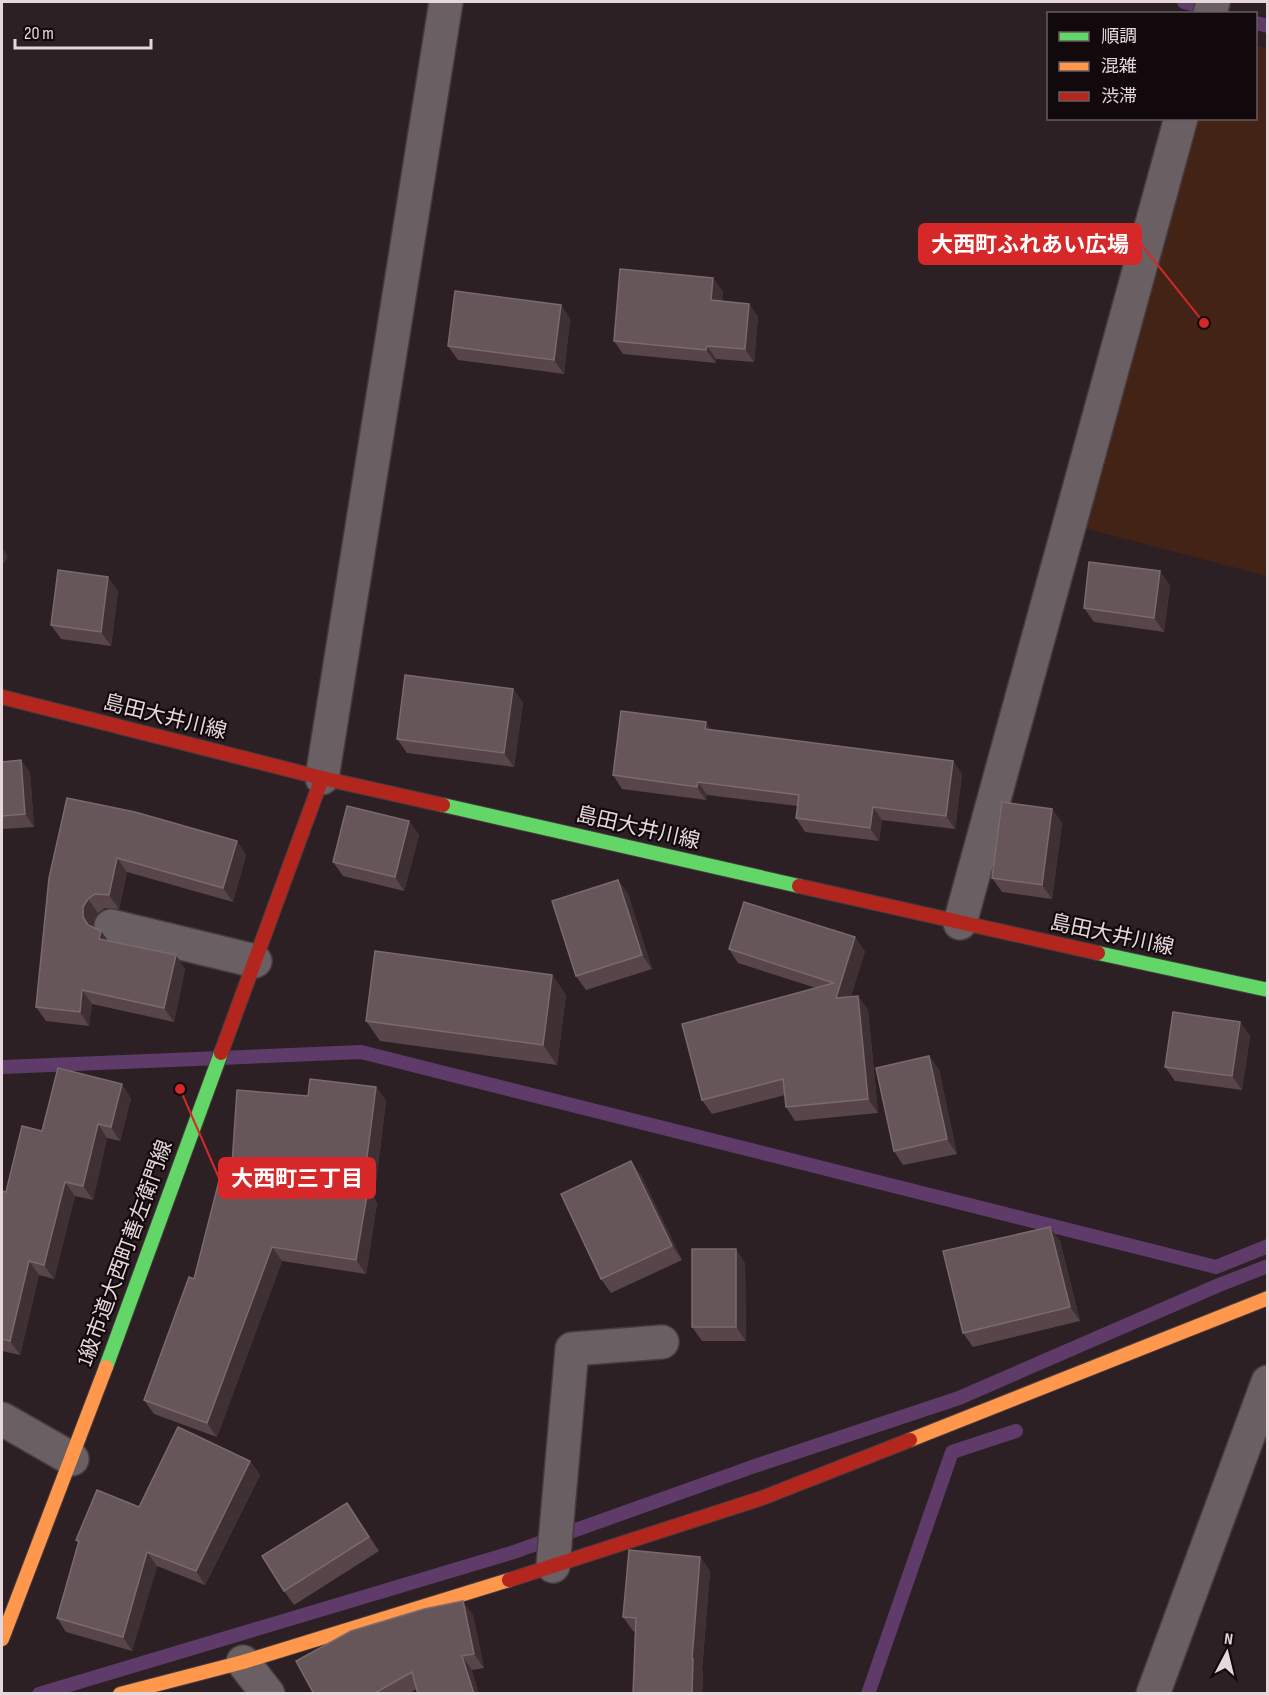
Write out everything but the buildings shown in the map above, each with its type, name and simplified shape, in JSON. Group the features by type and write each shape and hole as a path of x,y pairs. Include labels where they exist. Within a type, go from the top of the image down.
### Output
{"street":[{"path":"322,778 446,2"},
{"path":"960,923 1180,120"},
{"name":"島田大井川線","path":"2,697 322,778 960,923 1268,990"},
{"name":"1級市道大西町善左衛門線","path":"2,1639 72,1459 322,778"},
{"path":"111,926 255,961"},
{"path":"120,1694 243,1662 553,1566 762,1497 1268,1298"},
{"path":"553,1566 572,1349 662,1342"},
{"path":"1153,1694 1268,1382"},
{"path":"2,1419 72,1459"},
{"path":"243,1662 268,1694"}],"shaded area":[{"path":"1257,45 1267,48 1267,576 1084,528 1197,120 1257,120"}],"waterway":[{"path":"1184,2 1211,9"},
{"path":"1257,23 1268,26"},
{"path":"2,1067 361,1052 1216,1267 1268,1246"},
{"path":"39,1694 514,1552 752,1467 959,1398 1268,1266"},
{"path":"868,1694 952,1452 1016,1431"}],"traffic: fast":[{"path":"443,805 799,886"},
{"path":"1098,953 1268,990"},
{"path":"106,1367 221,1053"}],"traffic: slow":[{"path":"910,1440 1268,1298"},
{"path":"2,1639 106,1367"},
{"path":"120,1694 243,1662 509,1580"}],"traffic: jam":[{"path":"2,697 322,778 443,805"},
{"path":"221,1053 322,778"},
{"path":"799,886 1098,953"},
{"path":"509,1580 762,1498 910,1440"}],"place":[{"name":"大西町ふれあい広場","path":"1204,323"},
{"name":"大西町三丁目","path":"180,1089"}]}
